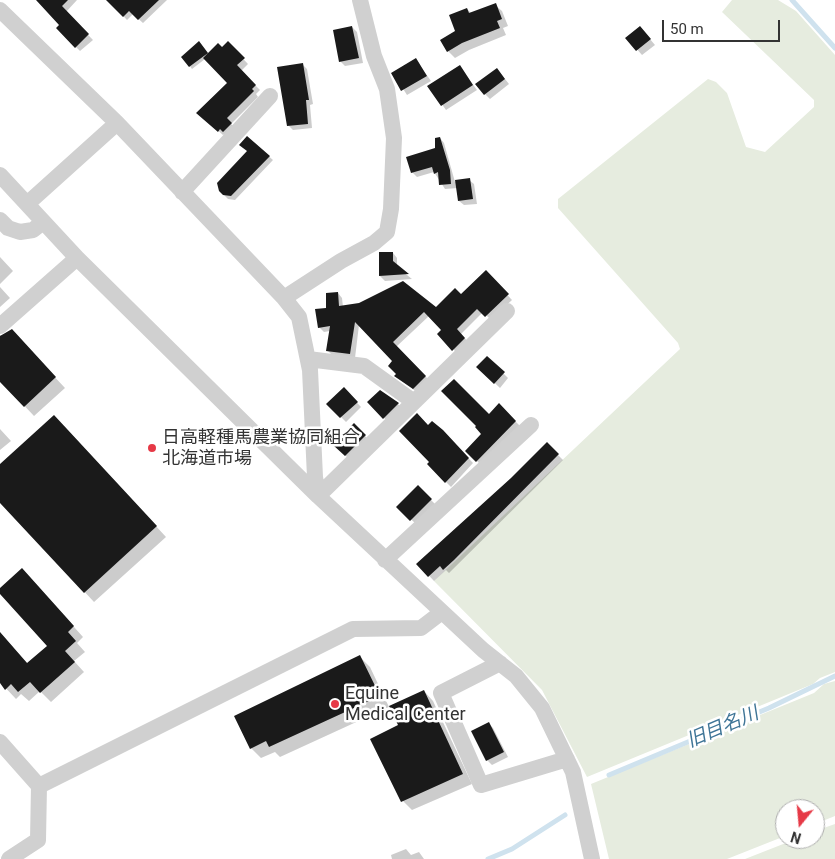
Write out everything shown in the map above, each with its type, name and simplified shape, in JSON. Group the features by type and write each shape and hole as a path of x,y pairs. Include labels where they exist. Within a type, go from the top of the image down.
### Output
{"street":[{"path":"284,298 340,261 374,243 387,232 391,209 394,138 387,89 374,56 360,0"},
{"path":"0,10 117,123 284,298 299,317 308,359 318,496"},
{"path":"182,192 270,96"},
{"path":"27,204 117,123"},
{"path":"3,183 27,204 77,258 318,496 442,612 516,676 542,708 573,772 592,859"},
{"path":"0,220 8,228 20,232 33,230 43,222"},
{"path":"0,326 77,258"},
{"path":"318,496 507,311"},
{"path":"308,359 364,366 414,402"},
{"path":"385,560 531,424"},
{"path":"39,786 353,629 421,628 442,612"},
{"path":"500,664 441,693 481,785 567,759"},
{"path":"0,742 39,786 38,840 9,859"}],"shaded area":[{"path":"732,0 778,0 796,11 835,55 835,672 820,678 813,684 587,777 542,690 434,581 680,349 678,343 558,208 558,199 708,79 716,82 727,93 746,147 765,152 814,107 814,100 722,12"},
{"path":"835,681 835,816 825,820 825,799 775,799 775,840 727,859 609,859 591,784 814,693 824,684"},
{"path":"835,824 835,859 745,859 775,847 775,849 825,849 825,828"}],"building":[{"path":"36,0 68,0 62,6 89,34 75,48 56,28 59,25"},
{"path":"106,0 159,0 138,20 129,11 123,17"},
{"path":"496,3 502,19 497,21 500,28 462,43 447,52 440,40 455,31 449,15 467,8 469,13"},
{"path":"352,26 359,58 339,62 333,30"},
{"path":"640,26 651,39 636,51 625,38"},
{"path":"199,41 208,53 189,67 181,57"},
{"path":"228,41 245,58 237,65 256,85 252,89 254,91 227,118 232,123 223,132 220,129 218,132 196,113 227,83 203,58 218,43 222,47"},
{"path":"416,58 427,76 401,91 391,73"},
{"path":"303,63 309,100 306,100 308,124 287,126 277,67"},
{"path":"460,65 473,85 441,106 427,86"},
{"path":"497,68 505,79 484,95 475,84"},
{"path":"247,136 270,156 231,196 223,195 219,191 217,183 247,151 239,145"},
{"path":"440,137 450,170 451,184 439,185 438,172 434,174 432,167 411,173 406,157 435,148 435,138"},
{"path":"470,178 473,199 458,201 455,180"},
{"path":"379,252 393,252 393,261 409,274 379,276"},
{"path":"486,270 509,294 485,317 477,309 457,329 465,338 452,351 437,334 441,330 424,312 393,342 426,376 413,389 394,376 396,374 388,366 392,361 355,322 350,354 326,351 330,326 318,328 315,309 326,308 326,293 338,292 339,306 359,303 403,281 436,307 455,288 461,294"},
{"path":"12,329 56,377 24,407 0,382 0,336"},
{"path":"487,356 505,372 494,384 476,367"},
{"path":"454,379 489,414 499,403 516,421 476,462 465,451 481,434 476,426 441,391"},
{"path":"344,387 358,402 340,418 326,404"},
{"path":"380,390 399,403 383,419 367,402"},
{"path":"417,413 428,425 432,421 443,430 469,458 445,483 427,464 429,462 399,431"},
{"path":"54,415 157,526 84,593 0,503 0,464"},
{"path":"354,423 366,435 345,456 333,445"},
{"path":"547,442 559,454 454,560 443,570 440,566 428,577 416,564 511,478"},
{"path":"418,485 432,499 410,521 396,507"},
{"path":"22,568 74,626 68,632 76,641 65,651 75,662 40,693 30,682 18,692 11,684 5,690 0,683 0,632 27,663 47,646 0,594 0,588"},
{"name":"Equine Medical Center","path":"360,655 380,696 269,747 266,741 250,749 234,716"},
{"path":"424,690 463,774 401,802 370,739 398,725 389,706"},
{"path":"489,722 504,752 486,761 471,731"}],"waterway":[{"name":"旧目名川","path":"792,0 835,48"},
{"name":"旧目名川","path":"609,775 769,708 835,676"},
{"name":"旧目名川","path":"488,859 512,849 565,815"}],"place":[{"name":"日高軽種馬農業協同組合 北海道市場","path":"152,448"},
{"name":"Equine Medical Center","path":"335,704"}]}
